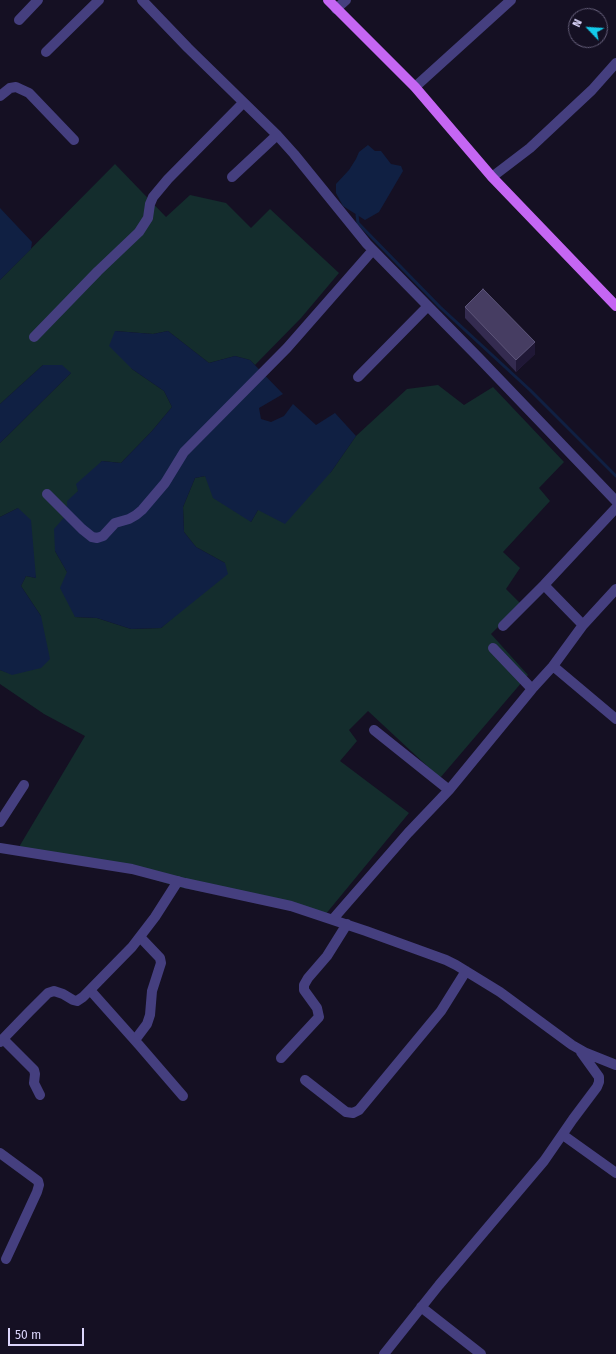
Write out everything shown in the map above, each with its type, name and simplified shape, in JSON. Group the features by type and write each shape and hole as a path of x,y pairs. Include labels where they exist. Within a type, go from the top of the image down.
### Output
{"main road":[{"path":"328,0 416,87 492,177 616,306"}],"street":[{"path":"19,20 38,0"},
{"path":"46,52 99,0"},
{"path":"142,0 243,103 277,135 373,250 616,501"},
{"path":"336,9 346,0"},
{"path":"416,87 511,0"},
{"path":"492,177 530,148 592,90 616,63"},
{"path":"0,96 10,88 16,87 29,93 74,140"},
{"path":"34,336 139,232 148,218 150,204 153,197 168,179 243,103"},
{"path":"232,177 277,135"},
{"path":"47,494 92,537 97,538 103,536 115,523 129,519 136,515 165,483 184,452 287,348 373,250"},
{"path":"358,377 428,306"},
{"path":"503,626 544,585 616,508"},
{"path":"544,585 583,625"},
{"path":"333,919 408,833 449,790 532,689 553,666 583,625 616,589"},
{"path":"493,648 532,689"},
{"path":"553,666 616,719"},
{"path":"374,730 449,790"},
{"path":"0,822 24,785"},
{"path":"0,848 132,869 178,881 291,906 333,919 446,960 500,992 554,1033 580,1050 616,1065"},
{"path":"40,1095 34,1083 34,1070 2,1040 48,994 57,991 77,1001 90,990 140,937 178,881"},
{"path":"282,1058 319,1017 317,1008 305,993 304,985 326,956 347,924"},
{"path":"135,1040 147,1024 152,991 161,963 160,958 140,937"},
{"path":"305,1080 346,1112 353,1113 358,1110 434,1020 466,971"},
{"path":"90,990 135,1040 182,1096"},
{"path":"384,1354 544,1161 597,1087 599,1077 580,1050"},
{"path":"563,1135 616,1173"},
{"path":"0,1153 38,1181 39,1185 38,1192 6,1259"},
{"path":"422,1307 481,1354"}],"green space":[{"path":"115,164 166,217 190,195 226,203 251,228 270,209 339,273 301,318 255,365 250,360 235,356 209,363 168,331 153,334 115,331 132,369 164,391 172,407 152,431 121,463 102,461 78,491 67,514 55,551 67,572 75,617 97,618 131,629 161,628 191,602 225,563 196,547 184,532 183,507 195,478 205,476 251,522 258,510 331,472 356,436 407,389 438,385 464,405 493,387 564,462 539,488 550,501 503,552 520,568 506,589 521,604 491,634 528,675 440,778 368,711 349,730 357,741 340,761 409,813 325,915 178,887 107,865 19,847 85,736 44,714 0,684 0,670 12,674 41,616 21,586 26,576 36,578 18,508 0,517 0,443 71,373 43,365 0,404 0,280"}],"water":[{"path":"368,145 375,151 381,151 391,164 401,166 403,171 379,212 365,220 343,206 336,193 336,184 349,170 359,152"},
{"path":"0,208 32,242 31,249 0,280"},
{"path":"115,331 153,334 168,331 209,363 235,356 250,360 283,394 259,408 261,419 271,422 284,416 293,404 316,425 335,413 356,436 331,472 285,524 258,510 251,522 213,498 205,476 195,478 183,507 184,532 196,547 225,563 228,574 161,628 131,629 97,618 75,617 60,588 67,572 55,551 54,529 67,514 67,501 78,491 76,484 102,461 121,463 152,431 172,407 164,391 132,369 109,346"},
{"path":"43,365 62,365 71,373 0,443 0,404"},
{"path":"18,508 31,520 36,578 26,576 21,586 41,616 50,659 41,668 12,675 0,670 0,517"}],"building":[{"path":"483,289 535,342 516,360 465,307"}],"waterway":[{"path":"357,215 358,223 440,307 530,390 616,476"}]}
